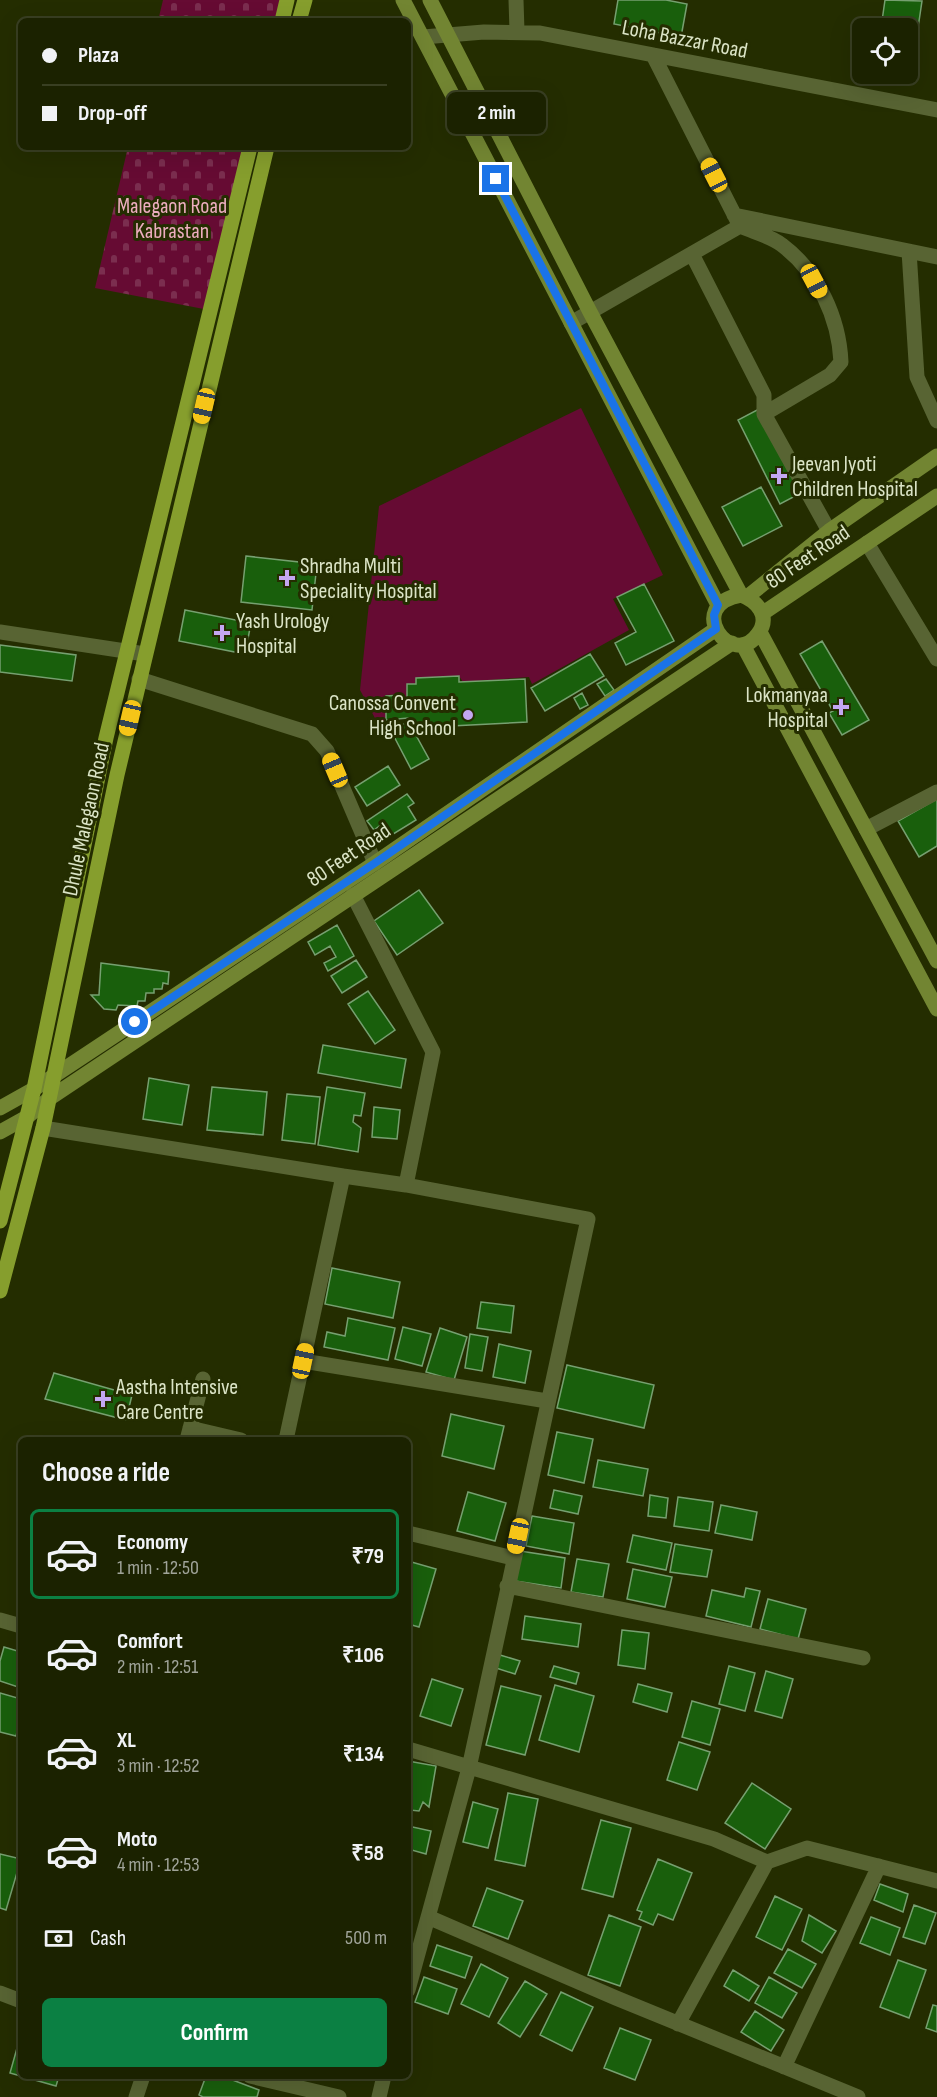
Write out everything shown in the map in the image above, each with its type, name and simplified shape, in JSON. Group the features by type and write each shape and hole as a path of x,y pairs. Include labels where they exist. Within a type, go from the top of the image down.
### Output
{"main road":[{"path":"283,18 287,0"},
{"path":"300,18 304,0"},
{"path":"403,0 718,605"},
{"path":"430,0 590,312 744,596"},
{"path":"0,1221 34,1089 127,649 249,150"},
{"name":"Dhule Malegaon Road","path":"0,1291 43,1128 139,679 266,150"},
{"name":"80 Feet Road","path":"744,596 829,531 937,456"},
{"name":"80 Feet Road","path":"763,613 937,496"},
{"path":"737,644 755,639 763,628 763,613 755,600 744,596 728,597 718,605 714,615 718,635 737,644 937,1009"},
{"name":"80 Feet Road","path":"0,1108 34,1089 375,863 716,629"},
{"path":"760,632 937,961"},
{"name":"80 Feet Road","path":"0,1132 27,1118 50,1098 737,644"}],"street":[{"path":"516,0 517,31"},
{"name":"Loha Bazzar Road","path":"423,37 517,31 540,33 937,110"},
{"path":"653,55 737,221 780,243 802,262 830,311 840,337 841,362 830,375 764,414"},
{"path":"571,323 692,254 737,221 937,257"},
{"path":"909,251 917,376 937,421"},
{"path":"692,254 764,394 764,414 829,531"},
{"path":"867,543 937,658"},
{"path":"0,632 127,649 145,654"},
{"path":"139,679 312,734 327,751 375,863"},
{"path":"866,829 937,792"},
{"path":"353,896 433,1052 406,1185"},
{"path":"43,1128 406,1185 588,1219 469,1768 428,1917 415,1937 411,1967"},
{"path":"287,1437 344,1176"},
{"path":"303,1361 548,1401"},
{"path":"203,1379 189,1434 215,1437"},
{"path":"411,1534 513,1558"},
{"path":"507,1586 863,1658"},
{"path":"0,1620 18,1625"},
{"path":"411,1750 714,1839 767,1862"},
{"path":"678,2024 767,1862 807,1848 937,1881"},
{"path":"784,2067 879,1866"},
{"path":"428,1917 678,2024 858,2097"},
{"path":"0,1993 18,2000"},
{"path":"136,2097 142,2079"},
{"path":"255,2079 275,2090 339,2097"},
{"path":"379,2097 383,2079"}],"green space":[{"path":"163,0 285,0 281,18 159,18"},
{"name":"Malegaon Road Kabrastan","path":"127,150 248,150 209,310 95,288"},
{"path":"581,408 663,575 613,599 629,630 532,684 529,677 463,682 459,676 416,678 415,684 407,685 407,702 403,702 403,694 385,695 386,720 377,722 360,690 379,506"}],"building":[{"path":"618,0 666,0 687,4 681,37 614,24"},
{"path":"885,0 922,1 918,28 918,18 882,18"},
{"path":"759,409 801,493 780,504 738,420"},
{"path":"761,487 782,526 743,546 722,507"},
{"path":"246,556 317,564 312,610 241,602"},
{"path":"644,584 674,641 626,665 615,643 636,632 617,597"},
{"path":"185,610 251,623 245,654 179,641"},
{"path":"822,641 869,720 842,735 829,713 833,711 800,654"},
{"path":"0,645 76,655 72,681 0,672"},
{"path":"590,654 604,676 545,711 531,688"},
{"path":"459,676 459,682 525,679 527,722 412,728 429,759 411,769 388,725 408,724 408,718 386,720 386,696 402,695 402,702 407,703 407,684 416,684 416,678"},
{"path":"606,679 614,690 605,696 597,684"},
{"path":"582,693 588,705 580,709 574,698"},
{"path":"388,766 400,785 367,806 355,787"},
{"path":"407,794 414,803 408,807 416,820 390,836 382,824 374,830 367,821"},
{"path":"937,799 937,846 919,857 898,821"},
{"path":"419,890 443,923 397,955 374,921"},
{"path":"337,925 354,956 328,971 324,963 336,957 330,946 315,955 308,942"},
{"path":"356,960 367,977 342,993 331,976"},
{"path":"101,963 169,972 168,984 163,983 162,989 154,989 154,993 146,993 145,1001 138,1001 137,1006 118,1005 116,1010 104,1009 91,995 99,995"},
{"path":"368,991 395,1030 375,1044 348,1004"},
{"path":"323,1045 406,1059 401,1088 318,1073"},
{"path":"149,1078 189,1085 182,1125 143,1119"},
{"path":"212,1087 267,1092 263,1135 207,1130"},
{"path":"327,1087 365,1093 361,1116 354,1115 353,1122 361,1128 358,1152 318,1145"},
{"path":"287,1094 320,1097 315,1144 282,1140"},
{"path":"374,1107 400,1110 397,1139 372,1137"},
{"path":"332,1268 400,1282 393,1318 325,1304"},
{"path":"481,1302 514,1306 511,1333 477,1328"},
{"path":"348,1318 395,1328 388,1360 324,1347 327,1332 345,1336"},
{"path":"403,1327 431,1334 422,1366 395,1359"},
{"path":"440,1328 467,1337 454,1380 426,1372"},
{"path":"470,1334 488,1337 482,1371 465,1368"},
{"path":"499,1344 531,1351 525,1383 493,1377"},
{"path":"567,1365 654,1385 644,1428 557,1408"},
{"path":"54,1373 132,1395 126,1420 45,1399"},
{"path":"451,1414 504,1426 494,1469 442,1456"},
{"path":"557,1432 593,1439 584,1483 548,1475"},
{"path":"598,1460 648,1469 643,1496 593,1487"},
{"path":"554,1490 582,1496 578,1514 550,1508"},
{"path":"468,1492 506,1503 495,1541 457,1531"},
{"path":"650,1495 668,1498 666,1518 648,1516"},
{"path":"678,1497 713,1502 709,1531 674,1526"},
{"path":"721,1505 757,1512 752,1540 715,1533"},
{"path":"532,1516 574,1523 569,1554 526,1546"},
{"path":"633,1535 672,1543 666,1570 627,1562"},
{"path":"675,1544 712,1550 707,1577 670,1572"},
{"path":"520,1551 565,1558 561,1588 515,1581"},
{"path":"577,1559 609,1564 603,1597 571,1592"},
{"path":"411,1562 436,1569 419,1627 411,1625"},
{"path":"633,1569 672,1577 665,1607 627,1599"},
{"path":"746,1588 760,1591 751,1627 706,1616 712,1590 744,1597"},
{"path":"768,1599 806,1609 798,1639 760,1629"},
{"path":"525,1616 581,1624 578,1647 522,1639"},
{"path":"622,1630 649,1633 645,1669 618,1665"},
{"path":"4,1647 18,1651 18,1687 0,1681 0,1661"},
{"path":"500,1655 520,1661 515,1674 496,1668"},
{"path":"554,1666 579,1673 576,1684 550,1677"},
{"path":"729,1666 755,1673 745,1711 719,1704"},
{"path":"766,1671 793,1679 782,1718 755,1711"},
{"path":"432,1679 463,1689 451,1726 420,1716"},
{"path":"638,1684 672,1693 667,1712 633,1702"},
{"path":"555,1685 594,1696 579,1752 539,1740"},
{"path":"501,1686 541,1696 525,1755 486,1745"},
{"path":"0,1693 18,1698 18,1728 16,1736 0,1732"},
{"path":"692,1701 720,1709 710,1745 682,1737"},
{"path":"679,1742 710,1752 697,1790 667,1780"},
{"path":"411,1762 436,1766 429,1807 423,1802 419,1811 411,1810"},
{"path":"752,1783 791,1809 765,1849 725,1823"},
{"path":"508,1793 538,1799 525,1866 495,1860"},
{"path":"473,1802 498,1809 488,1848 463,1842"},
{"path":"601,1820 631,1828 613,1897 582,1889"},
{"path":"411,1827 431,1831 426,1854 411,1850"},
{"path":"0,1854 18,1858 18,1869 6,1910 0,1908"},
{"path":"658,1859 692,1873 673,1920 658,1914 653,1925 639,1919 642,1912 637,1910"},
{"path":"880,1884 908,1894 903,1912 874,1900"},
{"path":"487,1888 523,1901 508,1939 473,1926"},
{"path":"775,1896 802,1909 782,1950 756,1937"},
{"path":"914,1905 936,1913 925,1944 903,1937"},
{"path":"609,1915 641,1927 620,1986 588,1975"},
{"path":"809,1915 836,1931 822,1953 802,1941"},
{"path":"871,1917 900,1928 890,1955 860,1943"},
{"path":"437,1945 472,1957 465,1978 430,1966"},
{"path":"788,1949 816,1964 802,1988 774,1973"},
{"path":"898,1960 926,1970 909,2018 880,2007"},
{"path":"481,1964 508,1978 489,2017 461,2004"},
{"path":"733,1970 759,1986 749,2001 724,1986"},
{"path":"424,1977 457,1989 448,2014 415,2002"},
{"path":"769,1977 797,1993 782,2018 755,2003"},
{"path":"525,1981 547,1994 520,2037 498,2023"},
{"path":"561,1992 593,2007 572,2051 540,2035"},
{"path":"933,2005 937,2006 937,2032 926,2028"},
{"path":"755,2011 784,2030 771,2051 741,2032"},
{"path":"620,2028 651,2040 635,2080 604,2068"},
{"path":"18,2045 18,2075 10,2073"},
{"path":"31,2079 58,2079 56,2086"},
{"path":"205,2079 230,2079 259,2090 257,2097 203,2097 199,2095"}],"place":[{"name":"Jeevan Jyoti Children Hospital","path":"779,476"},
{"name":"Shradha Multi Speciality Hospital","path":"287,578"},
{"name":"Yash Urology Hospital","path":"222,633"},
{"name":"Lokmanyaa Hospital","path":"841,707"},
{"name":"Canossa Convent High School","path":"468,715"},
{"name":"Aastha Intensive Care Centre","path":"103,1399"}],"route":[{"path":"135,1022 375,863 716,629 714,615 718,605 496,179"}]}
